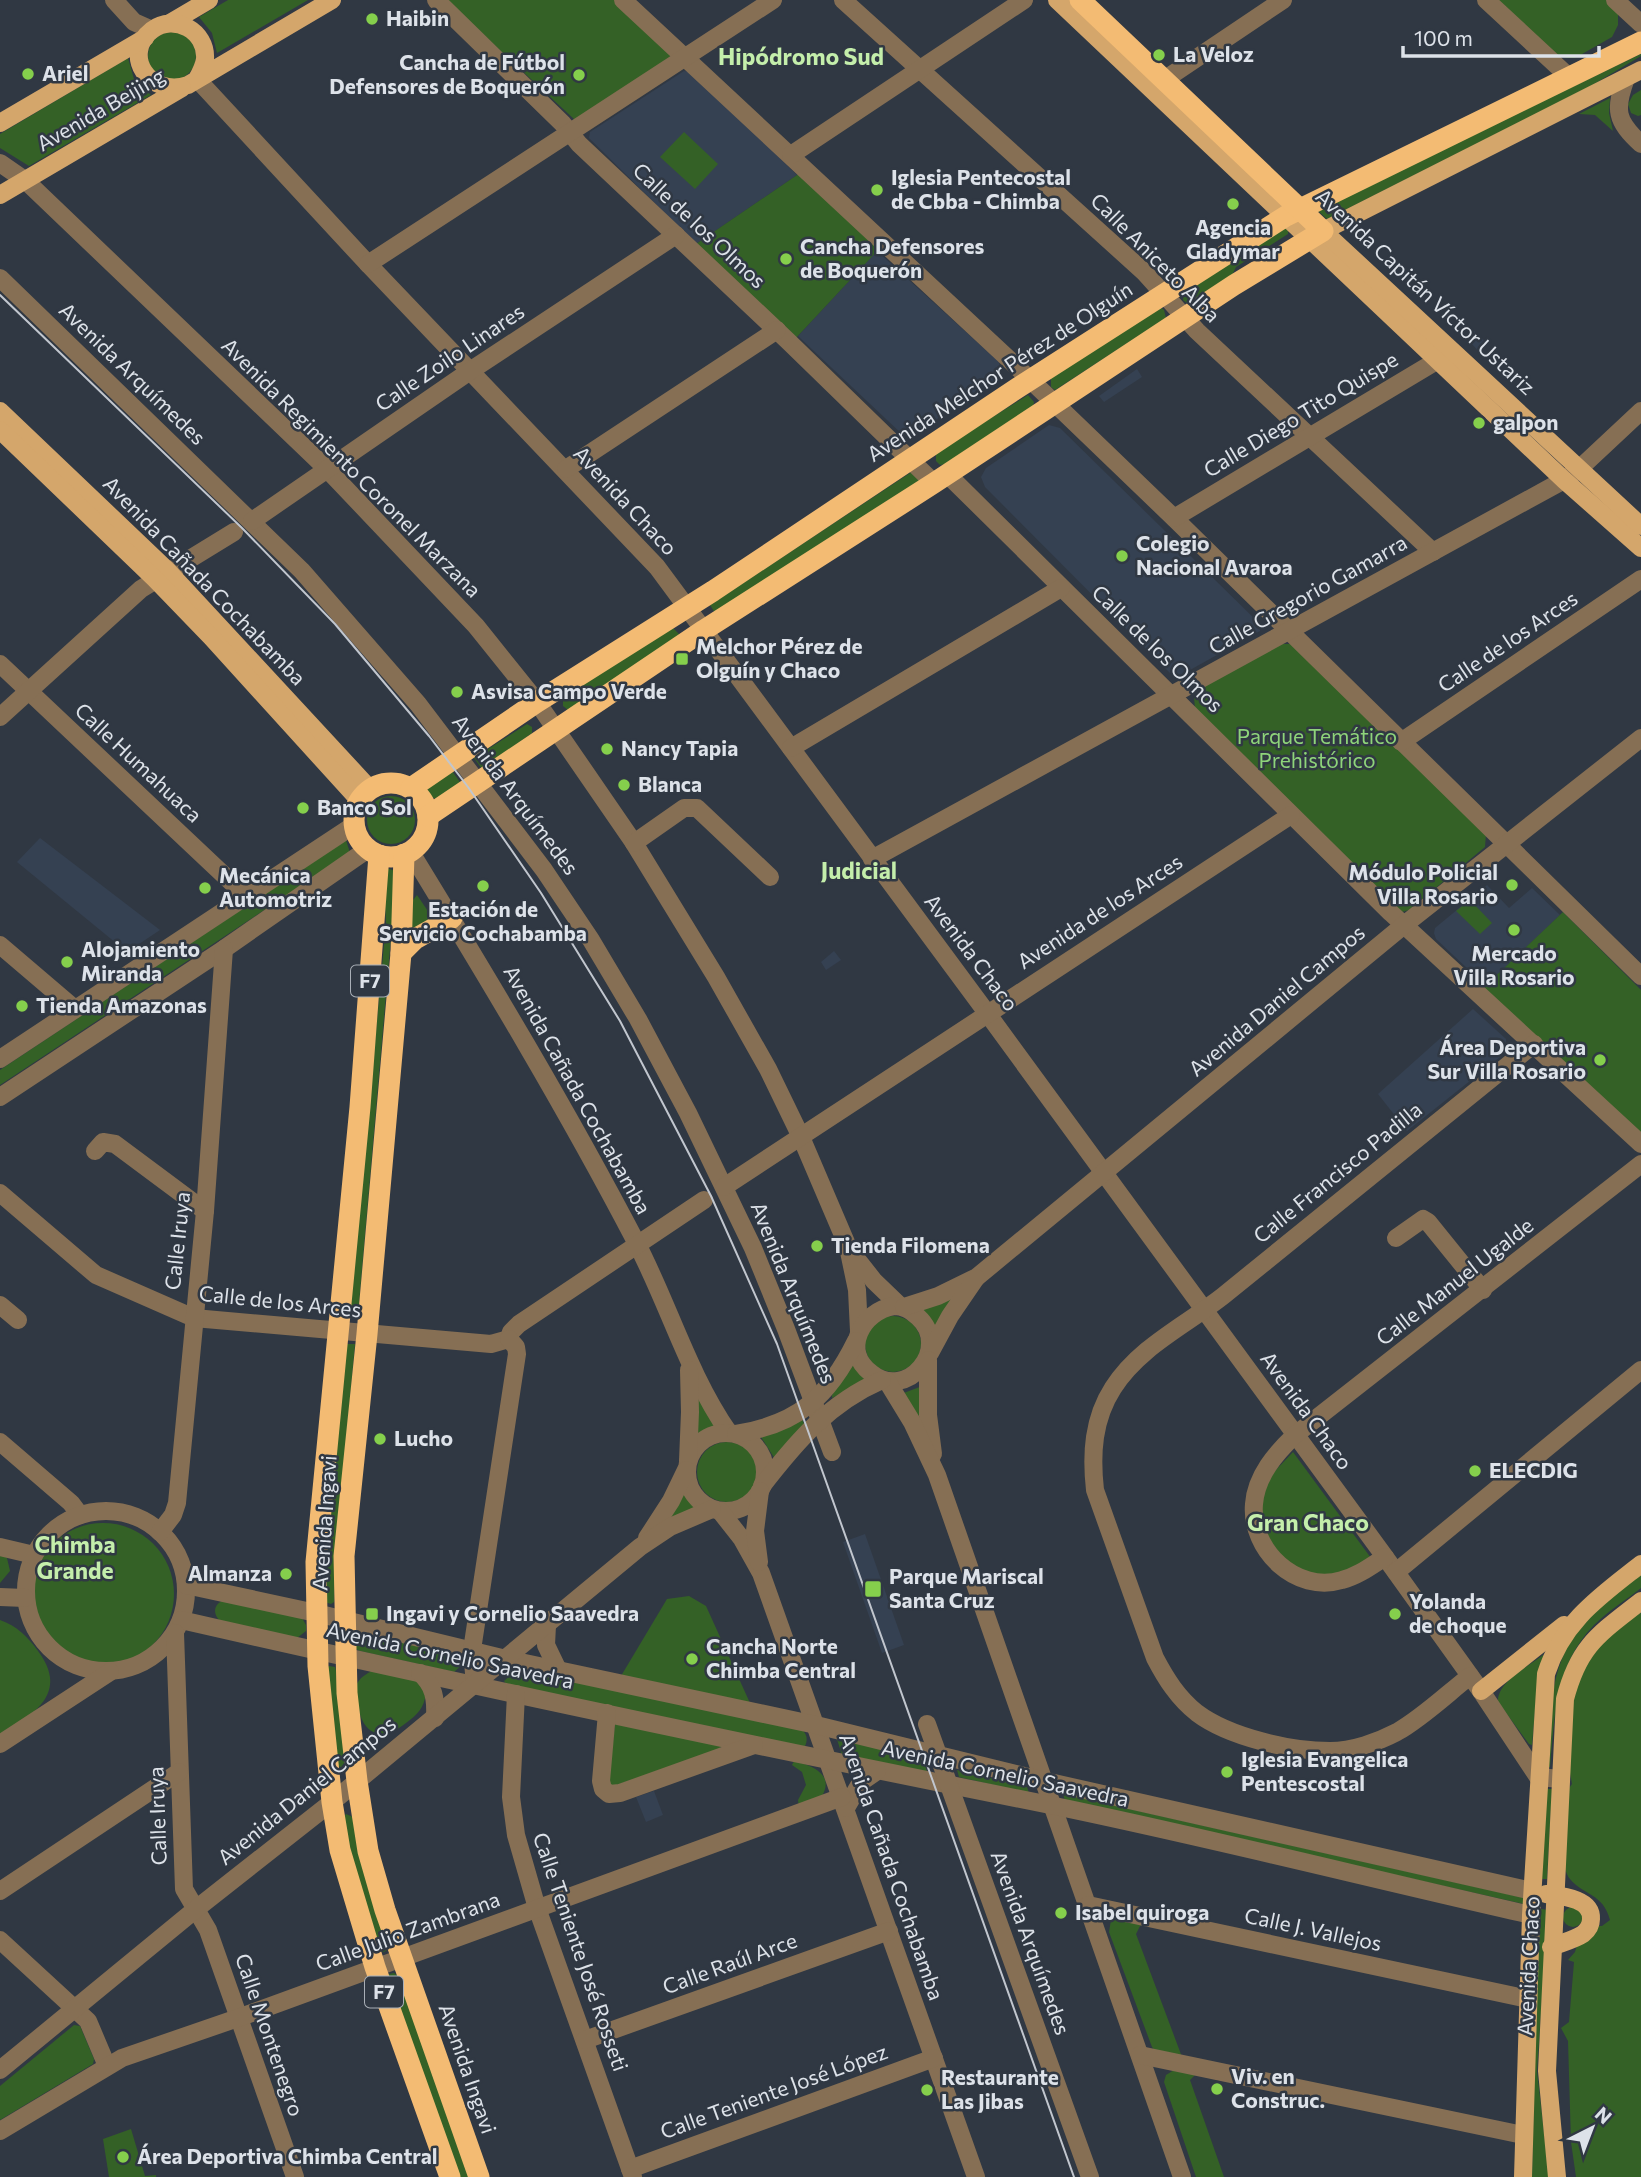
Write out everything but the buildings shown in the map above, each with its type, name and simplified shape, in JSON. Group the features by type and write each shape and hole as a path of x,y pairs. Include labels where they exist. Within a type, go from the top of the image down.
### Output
{"highway":[{"name":"Avenida Capitán Víctor Ustariz","path":"1080,0 1159,85 1269,178 1293,213 1316,234"},
{"name":"Avenida Melchor Pérez de Olguín","path":"411,789 537,702 688,607 1030,380 1293,213 1641,41"},
{"path":"428,816 704,630 1316,234"},
{"path":"392,782 411,789 422,800 428,816 422,839 407,853 393,857 374,852 358,837 354,825 355,812 365,795 392,782"},
{"name":"Avenida Ingavi","path":"374,852 362,1093 316,1562 317,1651 332,1802 340,1850 375,1967 450,2177"},
{"name":"Avenida Ingavi","path":"407,853 401,953 367,1334 344,1556 345,1657 357,1781 369,1852 402,1958 479,2177"},
{"path":"401,953 415,939 452,918"}],"main road":[{"path":"170,23 183,25 200,38 205,59 193,82 178,88 157,85 148,78 142,69 141,48 149,34 209,0"},
{"name":"Avenida Beijing","path":"0,195 332,0"},
{"path":"1057,0 1159,85 1293,213"},
{"name":"Avenida Beijing","path":"0,123 149,34"},
{"path":"1316,234 1633,74"},
{"name":"Avenida Capitán Víctor Ustariz","path":"1316,234 1571,475 1641,548"},
{"name":"Avenida Cañada Cochabamba","path":"0,411 161,575 270,700 365,795"},
{"name":"Avenida Cañada Cochabamba","path":"0,430 161,575"},
{"name":"Avenida Capitán Víctor Ustariz","path":"1571,475 1641,527"},
{"path":"1481,1691 1641,1564"},
{"name":"Avenida Chaco","path":"1557,2177 1547,2071 1565,1699 1572,1672 1582,1653 1597,1635 1641,1601"},
{"path":"1538,1777 1546,1674 1559,1642 1586,1608"},
{"name":"Avenida Chaco","path":"1523,2177 1538,1777"},
{"path":"1532,1891 1584,1904 1591,1915 1591,1922 1584,1933 1551,1947"}],"street":[{"path":"114,0 149,34"},
{"name":"Calle de los Olmos","path":"436,0 579,144 911,460 941,478 1061,588 1173,695 1404,925 1641,1144"},
{"path":"623,0 1030,380 1291,630 1507,845 1637,966"},
{"path":"368,264 773,0"},
{"name":"Calle Aniceto Alba","path":"843,0 1144,272 1186,318 1308,437 1433,552"},
{"path":"791,155 1024,0"},
{"path":"1159,85 1283,0"},
{"path":"1486,0 1568,76"},
{"path":"1615,0 1641,24"},
{"path":"1633,74 1619,96 1618,113 1621,123 1641,144"},
{"name":"Avenida Chaco","path":"193,82 657,567 988,1013 1390,1565 1481,1691 1538,1777"},
{"name":"Avenida Regimiento Coronel Marzana","path":"0,163 26,181 327,469 476,626 537,702 634,843 716,977 768,1069 801,1137 848,1247 857,1290 858,1336"},
{"name":"Calle Zoilo Linares","path":"252,521 470,371 676,235"},
{"name":"Avenida Arquímedes","path":"0,278 252,521 344,618 418,704 544,870 591,940 676,1090 753,1248 832,1452"},
{"path":"566,469 777,330"},
{"name":"Calle Diego Tito Quispe","path":"1174,518 1444,355"},
{"name":"Calle Gregorio Gamarra","path":"872,859 1571,475 1641,411"},
{"path":"0,717 161,575 234,532"},
{"name":"Calle de los Arces","path":"1401,742 1641,579"},
{"path":"791,748 1061,588"},
{"name":"Calle Humahuaca","path":"0,664 245,895"},
{"name":"Avenida Daniel Campos","path":"902,1307 938,1296 976,1277 1404,925 1641,737"},
{"path":"634,843 684,808 697,808 770,877"},
{"name":"Avenida de los Arces","path":"724,1187 1291,815"},
{"path":"0,1059 354,825"},
{"path":"0,1097 374,852"},
{"name":"Avenida Cañada Cochabamba","path":"407,853 452,918 536,1057 637,1244 706,1398 733,1434"},
{"path":"0,945 75,1009"},
{"name":"Calle Iruya","path":"160,1532 173,1516 177,1503 205,1211 224,949"},
{"name":"Calle Francisco Padilla","path":"1470,1676 1398,1732 1352,1748 1331,1751 1291,1746 1225,1729 1196,1712 1165,1678 1155,1658 1095,1490 1093,1443 1100,1415 1112,1389 1141,1355 1204,1310 1534,1044"},
{"path":"95,1151 103,1142 115,1144 205,1211"},
{"name":"Calle Manuel Ugalde","path":"1641,1164 1296,1436 1274,1458 1261,1477 1254,1518 1257,1533 1267,1553 1298,1578 1320,1582 1340,1581 1390,1565 1641,1370"},
{"name":"Calle de los Arces","path":"0,1193 96,1275 194,1318 491,1344 509,1339"},
{"path":"475,1685 472,1650 517,1354 516,1347 509,1339 511,1332 519,1324 705,1200"},
{"path":"1396,1238 1423,1219 1483,1290"},
{"name":"Avenida Regimiento Coronel Marzana","path":"848,1247 874,1281 902,1307"},
{"name":"Avenida Daniel Campos","path":"928,1358 976,1277"},
{"path":"0,1305 18,1320"},
{"path":"884,1380 817,1411 797,1415 758,1431 716,1435 700,1443 686,1467 693,1494 716,1510 741,1507 761,1488 817,1411 865,1322 878,1311 902,1307 920,1319 928,1331 928,1415 937,1475"},
{"path":"858,1336 858,1354 863,1365 871,1374 884,1380 900,1381 912,1377 928,1358"},
{"name":"Avenida Cañada Cochabamba","path":"686,1467 690,1412 688,1359"},
{"path":"884,1380 912,1422 937,1475 1182,2177"},
{"path":"733,1434 749,1440 761,1454 765,1472 761,1488"},
{"path":"0,1442 71,1503 80,1515"},
{"name":"Avenida Daniel Campos","path":"640,1547 666,1509 686,1467"},
{"name":"Avenida Cañada Cochabamba","path":"761,1488 755,1531 761,1573"},
{"name":"Avenida Daniel Campos","path":"1,2067 332,1802 640,1547 670,1527 716,1510"},
{"name":"Avenida Cañada Cochabamba","path":"716,1510 742,1539 761,1573 976,2177"},
{"path":"107,1511 120,1512 145,1521 160,1532 179,1559 186,1585 186,1603 178,1626 158,1653 123,1670 110,1672 83,1668 59,1657 39,1637 32,1625 25,1598 27,1576 34,1555 48,1534 80,1515 107,1511"},
{"path":"0,1547 34,1555"},
{"name":"Avenida Cornelio Saavedra","path":"186,1585 316,1612 506,1659 816,1725 1045,1781 1532,1891"},
{"path":"0,1597 25,1598"},
{"path":"547,1625 546,1645 558,1670"},
{"name":"Calle Iruya","path":"178,1626 179,1772 184,1889 195,1909"},
{"name":"Avenida Cornelio Saavedra","path":"178,1626 317,1651 829,1761 1053,1806 1531,1915"},
{"path":"0,1744 110,1672"},
{"path":"419,1672 433,1687 435,1717"},
{"name":"Calle Teniente José Rosseti","path":"516,1694 511,1797 516,1835 537,1909 631,2173"},
{"path":"607,1713 601,1781 603,1789 609,1794 620,1793 754,1745"},
{"name":"Avenida Arquímedes","path":"927,1724 1090,2177"},
{"path":"844,1803 861,1782 877,1771"},
{"path":"0,1891 179,1772"},
{"path":"1538,1777 1560,1779"},
{"name":"Calle Julio Zambrana","path":"0,2131 122,2058 537,1909 844,1803"},
{"name":"Calle J. Vallejos","path":"1088,1905 1528,1999"},
{"name":"Calle Montenegro","path":"195,1909 208,1930 295,2177"},
{"name":"Calle Raúl Arce","path":"585,2039 889,1931"},
{"path":"0,1940 88,2021 107,2066"},
{"path":"1140,2054 1523,2135"},
{"name":"Calle Teniente José López","path":"631,2173 934,2058"}],"shaded area":[{"path":"684,71 692,72 797,175 696,244 589,138 590,132"},
{"path":"877,251 999,362 1001,375 997,381 910,436 903,435 798,336"},
{"path":"1472,329 1487,343 1479,352 1465,336"},
{"path":"1137,369 1142,377 1104,402 1099,396"},
{"name":"Colegio Nacional Avaroa","path":"1049,425 1060,428 1261,625 1260,631 1181,675 1170,673 985,487 981,477 986,468"},
{"path":"40,838 160,930 127,952 17,862"},
{"name":"Mercado Villa Rosario","path":"1487,885 1509,908 1532,888 1560,915 1486,986 1436,939 1434,933 1435,928"},
{"path":"834,951 841,960 826,970 821,962"},
{"path":"1473,1009 1506,1039 1505,1053 1407,1131 1378,1094"},
{"path":"865,1534 904,1645 882,1653 843,1542"},
{"path":"654,1791 663,1815 646,1822 636,1797"}],"green space":[{"path":"228,0 308,0 217,53 212,33 199,17"},
{"name":"Cancha de Fútbol Defensores de Boquerón","path":"446,0 615,0 671,52 670,57 575,120"},
{"path":"1494,0 1608,0 1618,14 1618,25 1612,37 1575,58 1567,58 1554,54"},
{"path":"172,32 189,39 196,56 189,73 172,80 155,73 148,56 155,39"},
{"path":"1641,54 1589,87 1327,219 1316,209"},
{"path":"128,58 134,79 151,95 29,166 0,148 0,134"},
{"path":"1641,90 1641,115 1638,116 1631,113 1628,104 1633,95"},
{"path":"1610,98 1609,113 1613,131 1595,115 1579,114"},
{"path":"684,132 718,164 695,189 660,157"},
{"path":"800,173 880,248 795,339 693,246"},
{"path":"1285,227 1288,234 1236,267 1230,279 1188,304 1183,300 1184,291"},
{"path":"1160,307 1166,318 1055,390 1051,387 1051,378"},
{"path":"1028,395 1034,402 1033,406 945,464 940,465 936,461 936,452"},
{"path":"913,471 919,481 715,613 710,605"},
{"path":"672,627 679,634 678,637 568,710 563,706 563,697"},
{"name":"Parque Temático Prehistórico","path":"1281,644 1290,644 1296,648 1486,834 1485,847 1409,910 1402,912 1195,709 1194,697 1200,688"},
{"path":"527,724 532,727 532,733 482,769 474,758"},
{"path":"452,771 460,782 437,799 430,797 427,792 429,786"},
{"path":"391,796 408,803 415,820 408,837 391,844 374,837 367,820 374,803"},
{"path":"346,840 351,856 311,879 0,1085 0,1070"},
{"path":"383,867 399,872 394,903 358,1315 350,1315 386,923"},
{"path":"417,895 432,917 414,928 411,927 413,900"},
{"path":"1470,900 1492,923 1480,934 1456,911"},
{"name":"Área Deportiva Sur Villa Rosario","path":"1563,912 1641,990 1641,1136 1482,989"},
{"path":"967,1286 944,1324 934,1326 922,1309"},
{"path":"888,1316 898,1316 913,1324 919,1333 919,1355 913,1364 898,1372 888,1372 870,1360 865,1349 865,1339 877,1321"},
{"path":"346,1344 355,1344 334,1602 331,1604 325,1602 326,1552"},
{"path":"852,1364 866,1381 832,1398 832,1395"},
{"path":"925,1385 927,1439 901,1394"},
{"path":"695,1390 720,1427 696,1438"},
{"path":"802,1419 805,1426 775,1459 761,1437"},
{"path":"721,1442 733,1442 749,1450 755,1460 755,1484 749,1494 733,1502 721,1502 705,1494 697,1478 697,1466 705,1450"},
{"path":"1293,1452 1371,1558 1352,1570 1326,1576 1298,1572 1272,1550 1261,1515 1264,1487"},
{"path":"683,1487 699,1508 656,1532"},
{"path":"103,1523 130,1528 153,1544 169,1567 174,1594 169,1621 153,1644 130,1660 103,1665 76,1660 53,1644 37,1621 32,1594 37,1567 53,1544 76,1528"},
{"path":"0,1554 7,1558 10,1571 0,1583"},
{"path":"1641,1574 1641,1588 1594,1625 1571,1657 1559,1692 1550,1767 1546,1767 1554,1686 1566,1649 1590,1615"},
{"path":"689,1596 706,1606 750,1703 621,1676 667,1599"},
{"path":"224,1600 302,1618 306,1631 297,1638 220,1621 215,1609"},
{"path":"1641,1613 1641,2177 1576,2177 1571,2142 1568,2041 1561,2028 1569,2022 1574,1962 1568,1960 1577,1945 1595,1926 1602,1926 1610,1920 1603,1905 1570,1879 1564,1864 1559,1810 1561,1801 1572,1784 1565,1746 1574,1680 1620,1618"},
{"path":"0,1620 17,1628 30,1641 47,1666 50,1679 49,1691 35,1711 0,1736"},
{"path":"363,1632 460,1656 462,1665 454,1672 360,1651 356,1649 354,1638"},
{"path":"1543,1655 1545,1659 1536,1699 1532,1745 1498,1702 1499,1695 1508,1681"},
{"path":"335,1667 336,1671 345,1762 341,1767 337,1766 327,1668"},
{"path":"519,1668 802,1729 806,1744 801,1748 507,1685 504,1681"},
{"path":"371,1671 417,1679 426,1693 424,1703 417,1714 396,1730 379,1734 366,1726 362,1719 356,1689 361,1679"},
{"path":"615,1723 723,1744 719,1750 611,1787 609,1782"},
{"path":"835,1733 920,1752 928,1774 842,1755"},
{"path":"794,1761 814,1768 826,1782 822,1796 799,1808 798,1800 806,1785 802,1772 792,1765"},
{"path":"957,1770 1027,1787 1029,1793 959,1777"},
{"path":"1546,1789 1552,1789 1547,1879 1541,1879"},
{"path":"1063,1794 1525,1898 1524,1904 1065,1801"},
{"path":"346,1814 353,1817 387,1944 387,1950 384,1952 381,1951 361,1895 343,1818"},
{"path":"1569,1907 1577,1907 1583,1917 1577,1927 1569,1927 1563,1921 1563,1913"},
{"path":"1541,1909 1548,1910 1537,2071 1549,2177 1532,2177 1536,1995"},
{"path":"1115,1916 1145,1923 1136,1934 1182,2057 1155,2051 1152,2047 1109,1932 1111,1920"},
{"path":"389,1974 398,1976 470,2177 459,2177 388,1980"},
{"path":"74,2025 80,2026 94,2059 93,2064 0,2120 0,2086"},
{"path":"1174,2070 1196,2074 1190,2080 1224,2177 1196,2177 1164,2082 1166,2075"},
{"name":"Área Deportiva Chimba Central","path":"131,2129 145,2176 156,2177 109,2177 103,2139"}],"tram line":[{"path":"0,295 242,528 335,624 468,787 541,893 620,1021 711,1196 777,1344 1074,2177"}],"place":[{"name":"Haibin","path":"372,19"},
{"name":"La Veloz","path":"1159,55"},
{"name":"Ariel","path":"28,74"},
{"name":"Cancha de Fútbol Defensores de Boquerón","path":"579,75"},
{"name":"Iglesia Pentecostal de Cbba - Chimba","path":"877,190"},
{"name":"Agencia Gladymar","path":"1233,204"},
{"name":"Cancha Defensores de Boquerón","path":"786,259"},
{"name":"galpon","path":"1479,423"},
{"name":"Colegio Nacional Avaroa","path":"1122,556"},
{"name":"Melchor Pérez de Olguín y Chaco","path":"682,659"},
{"name":"Asvisa Campo Verde","path":"457,692"},
{"name":"Nancy Tapia","path":"607,749"},
{"name":"Blanca","path":"624,785"},
{"name":"Banco Sol","path":"303,808"},
{"name":"Módulo Policial Villa Rosario","path":"1512,885"},
{"name":"Estación de Servicio Cochabamba","path":"483,886"},
{"name":"Mecánica Automotriz","path":"205,888"},
{"name":"Mercado Villa Rosario","path":"1514,930"},
{"name":"Alojamiento Miranda","path":"67,962"},
{"name":"Tienda Amazonas","path":"22,1006"},
{"name":"Área Deportiva Sur Villa Rosario","path":"1600,1060"},
{"name":"Tienda Filomena","path":"817,1246"},
{"name":"Lucho","path":"380,1439"},
{"name":"ELECDIG","path":"1475,1471"},
{"name":"Almanza","path":"286,1574"},
{"name":"Parque Mariscal Santa Cruz","path":"873,1589"},
{"name":"Ingavi y Cornelio Saavedra","path":"372,1614"},
{"name":"Yolanda de choque","path":"1395,1614"},
{"name":"Cancha Norte Chimba Central","path":"692,1659"},
{"name":"Iglesia Evangelica Pentescostal","path":"1227,1772"},
{"name":"Isabel quiroga","path":"1061,1913"},
{"name":"Viv. en Construc.","path":"1217,2089"},
{"name":"Restaurante Las Jibas","path":"927,2090"},
{"name":"Área Deportiva Chimba Central","path":"123,2157"}],"district":[{"name":"Hipódromo Sud","path":"801,57"},
{"name":"Judicial","path":"859,871"},
{"name":"Gran Chaco","path":"1308,1523"},
{"name":"Chimba Grande","path":"75,1558"}]}
